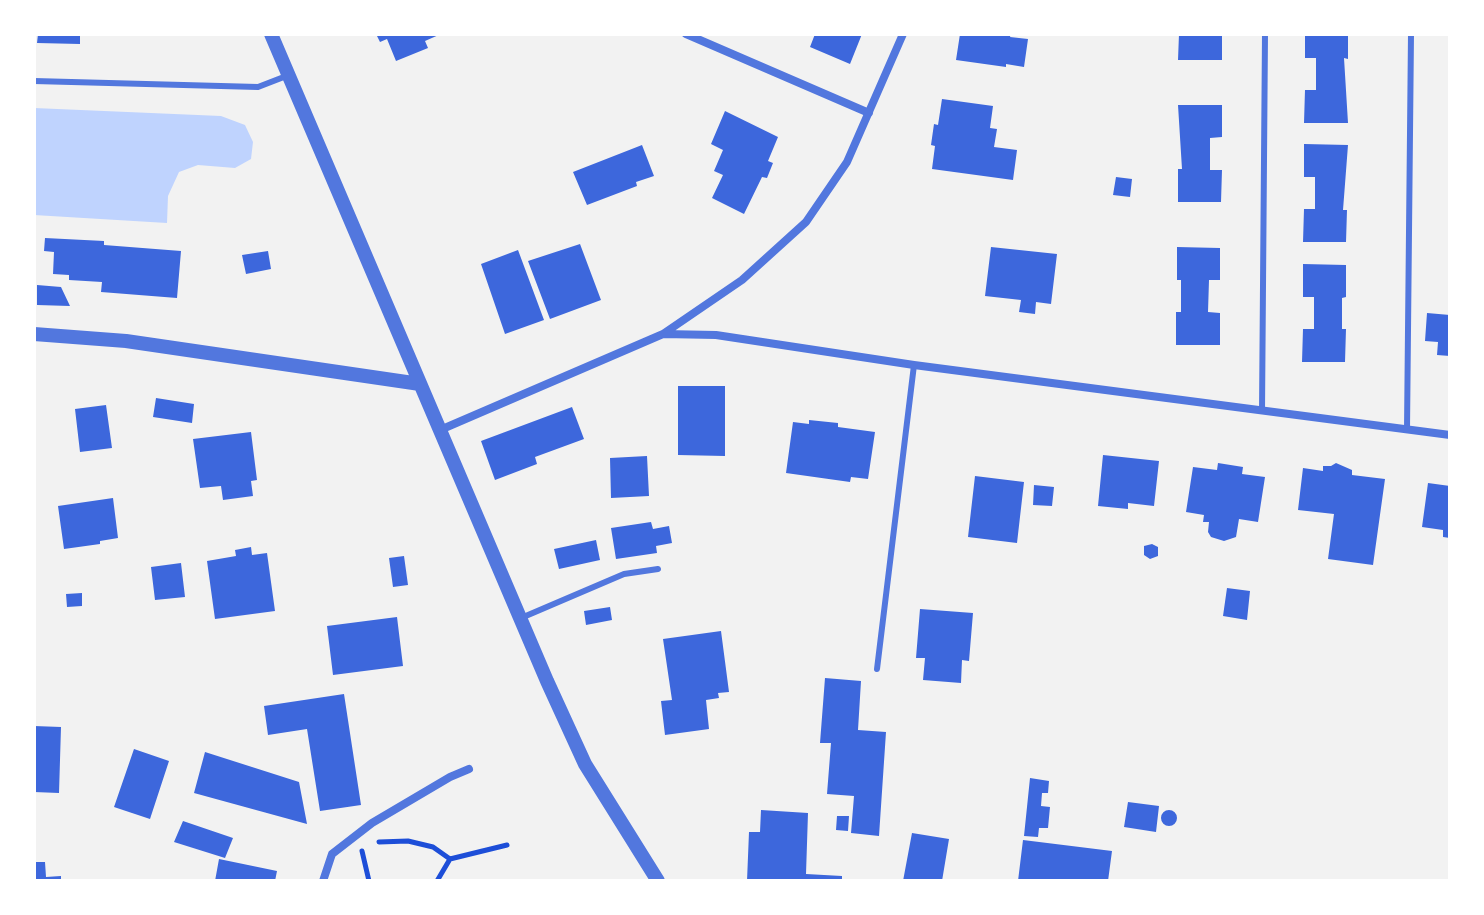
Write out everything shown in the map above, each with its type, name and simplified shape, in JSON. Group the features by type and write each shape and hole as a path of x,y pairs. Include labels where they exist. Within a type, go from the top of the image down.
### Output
{"street":[{"path":"271,34 585,764 658,881"},
{"path":"686,34 869,113"},
{"path":"440,430 663,334 742,280 806,222 847,162 903,34"},
{"path":"34,334 126,341 420,384"},
{"path":"663,334 716,335 914,365 1450,435"},
{"path":"323,881 332,854 358,840 372,823 469,769"}],"lane":[{"path":"1262,411 1265,34"},
{"path":"1407,429 1411,34"},
{"path":"34,81 258,87 289,75"},
{"path":"877,669 914,365"},
{"path":"521,618 624,574 658,569"}],"path":[{"path":"369,881 358,840 408,841 433,847 450,859"},
{"path":"437,881 450,859 507,845"}],"water":[{"path":"34,108 221,116 245,125 253,142 251,159 235,168 198,165 179,172 168,196 167,223 34,215"}],"building":[{"path":"38,34 80,34 80,44 37,43"},
{"path":"376,34 441,34 425,41 428,48 396,61 387,39 380,42"},
{"path":"815,34 862,34 850,64 810,47"},
{"path":"960,34 1011,34 1010,37 1028,39 1024,67 956,60"},
{"path":"1179,34 1222,34 1222,60 1178,60"},
{"path":"1305,34 1348,34 1348,59 1344,58 1348,123 1304,123 1305,90 1316,90 1316,58 1305,58"},
{"path":"942,99 993,106 990,128 997,129 994,147 1017,150 1013,180 932,169 934,124 938,125"},
{"path":"1178,105 1222,105 1222,137 1210,138 1210,170 1222,170 1221,202 1178,202 1178,169 1182,169"},
{"path":"725,111 778,137 768,161 773,163 767,178 762,177 744,214 712,198 723,175 714,171 723,150 711,144"},
{"path":"1304,144 1348,145 1343,210 1347,210 1346,242 1303,242 1304,209 1315,209 1315,177 1304,177"},
{"path":"642,145 654,176 636,182 637,186 587,205 573,172"},
{"path":"1116,177 1132,179 1130,197 1113,195"},
{"path":"45,238 104,241 104,245 181,251 177,298 101,292 102,282 69,280 69,275 53,274 54,252 44,251"},
{"path":"580,244 601,300 550,319 528,261"},
{"path":"991,247 1057,254 1051,304 1036,302 1035,314 1019,312 1021,300 985,296"},
{"path":"1177,247 1220,248 1220,280 1209,280 1208,312 1220,313 1220,345 1176,345 1176,312 1181,312"},
{"path":"518,250 544,320 505,334 481,264"},
{"path":"268,251 271,269 246,274 242,255"},
{"path":"1303,264 1346,265 1346,297 1342,298 1342,329 1346,329 1345,362 1302,362 1303,329 1314,329 1314,297 1303,297"},
{"path":"37,285 61,287 70,306 37,305"},
{"path":"1427,313 1450,315 1450,356 1437,355 1438,342 1425,341"},
{"path":"678,386 725,386 725,456 678,455"},
{"path":"156,398 194,404 192,423 153,417"},
{"path":"106,405 112,448 80,452 75,409"},
{"path":"572,407 584,439 535,457 537,464 495,480 481,441"},
{"path":"809,420 875,432 868,479 851,477 850,482 786,473 793,422 809,424"},
{"path":"251,432 257,480 251,481 253,496 223,500 221,486 200,488 193,439"},
{"path":"1103,455 1159,461 1154,506 1128,503 1128,509 1098,506"},
{"path":"647,456 649,496 611,498 610,458"},
{"path":"1218,463 1243,467 1242,474 1265,477 1258,522 1239,519 1236,537 1224,541 1211,537 1209,522 1203,522 1204,515 1186,512 1193,467 1217,470"},
{"path":"1336,463 1352,470 1352,475 1385,479 1373,565 1328,559 1334,514 1298,510 1303,468 1323,471 1323,466"},
{"path":"975,476 1024,482 1017,543 968,537"},
{"path":"1428,483 1450,486 1450,538 1443,537 1443,530 1422,527"},
{"path":"1034,485 1054,487 1052,506 1033,505"},
{"path":"113,498 118,538 64,549 58,506"},
{"path":"651,522 653,529 669,526 672,543 656,546 657,553 616,559 611,528"},
{"path":"596,540 600,560 559,569 554,549"},
{"path":"1152,544 1158,547 1158,556 1150,559 1144,555 1144,546"},
{"path":"251,547 252,555 267,553 275,611 215,619 207,561 236,556 235,550"},
{"path":"404,556 408,585 393,587 389,558"},
{"path":"181,563 185,597 155,600 151,567"},
{"path":"1227,588 1250,591 1247,620 1223,616"},
{"path":"82,593 82,606 67,607 66,594"},
{"path":"610,607 612,620 586,625 584,611"},
{"path":"920,609 973,613 969,661 962,660 961,683 923,680 925,658 916,658"},
{"path":"397,617 403,666 333,675 327,626"},
{"path":"721,631 729,692 718,693 719,698 706,700 709,729 665,735 661,701 672,700 663,639"},
{"path":"825,678 861,681 858,730 886,732 879,836 851,833 854,796 827,794 831,743 820,743"},
{"path":"344,694 361,805 320,811 307,729 268,735 264,706"},
{"path":"34,726 61,727 59,793 34,792"},
{"path":"134,749 169,761 150,819 114,807"},
{"path":"205,752 299,782 307,824 194,793"},
{"path":"1030,778 1049,781 1048,793 1042,793 1041,806 1050,807 1048,828 1039,828 1038,837 1024,836"},
{"path":"1128,802 1159,806 1156,832 1124,827"},
{"path":"761,810 808,813 806,874 842,876 842,881 747,881 749,832 760,832"},
{"path":"1166,810 1172,810 1177,818 1175,824 1166,826 1161,821 1161,815"},
{"path":"837,816 849,816 848,831 836,830"},
{"path":"183,821 233,838 225,858 174,842"},
{"path":"912,833 949,839 942,881 903,881"},
{"path":"1023,840 1112,851 1108,881 1018,881"},
{"path":"219,859 277,871 275,881 215,881"},
{"path":"34,862 45,862 46,877 61,876 61,881 34,881"}]}
